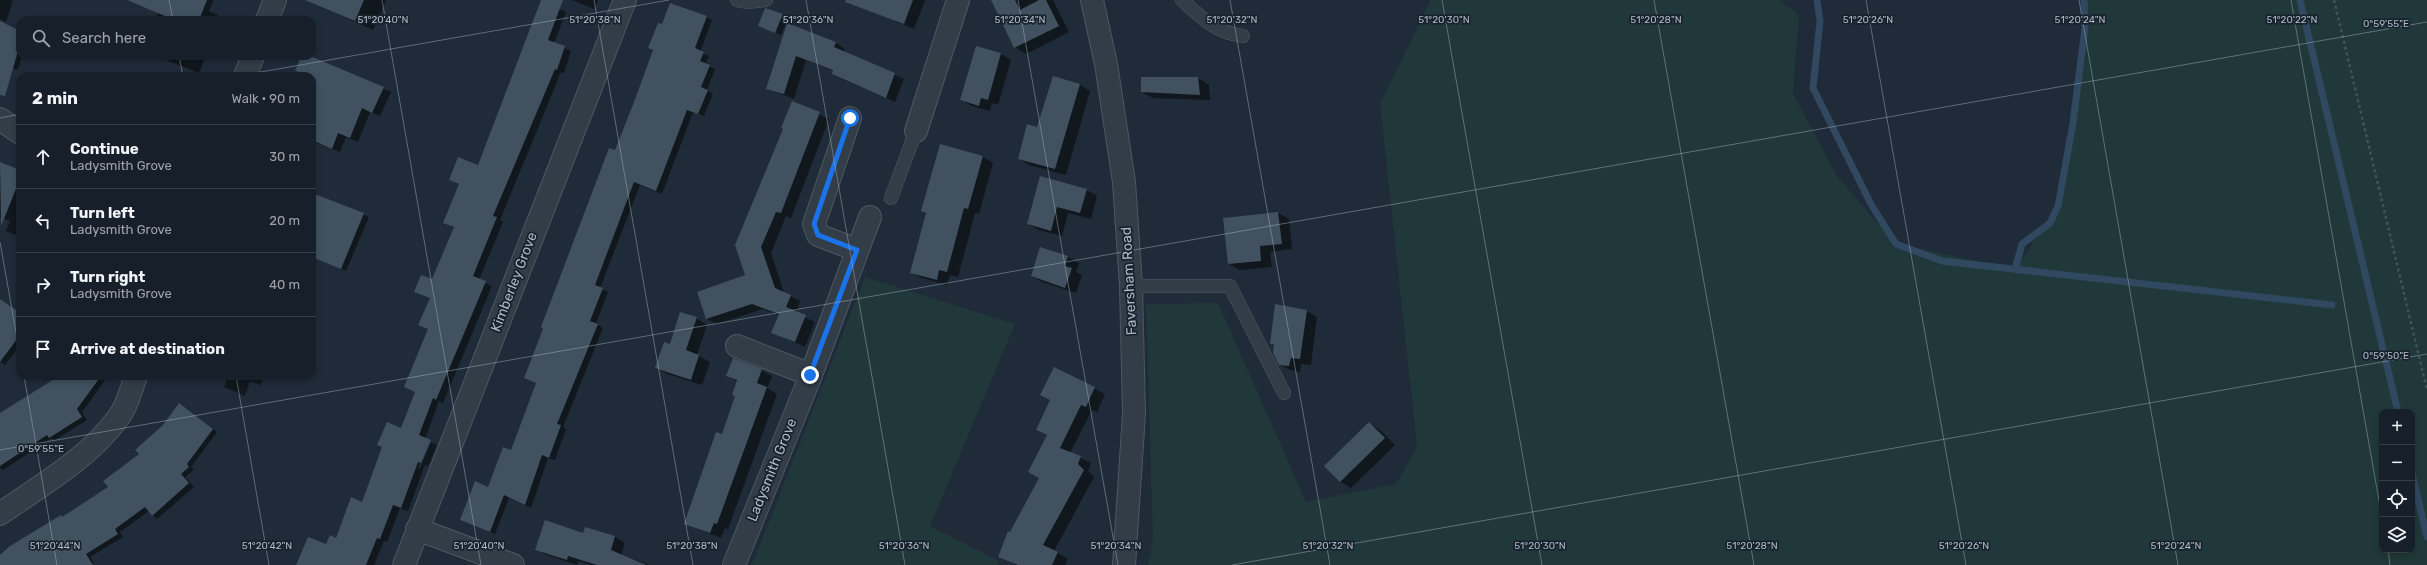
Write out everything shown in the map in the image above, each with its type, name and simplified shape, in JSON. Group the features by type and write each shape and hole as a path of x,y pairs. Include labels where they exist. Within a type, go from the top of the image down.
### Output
{"street":[{"path":"269,16 275,0"},
{"name":"Kimberley Grove","path":"404,565 625,0"},
{"path":"916,131 958,0"},
{"name":"Faversham Road","path":"1092,0 1106,64 1124,182 1131,286 1134,414 1124,565"},
{"path":"247,72 251,60"},
{"path":"850,118 814,224 818,235 857,250"},
{"path":"0,119 16,130"},
{"name":"Ladysmith Grove","path":"734,565 810,375 870,217"},
{"path":"737,346 810,375"},
{"path":"0,514 83,456 119,417 134,380"},
{"path":"417,529 513,565"}],"lane":[{"path":"737,0 748,2 766,0"},
{"path":"1182,0 1214,27 1228,34 1243,36"},
{"path":"891,198 916,131"},
{"path":"1131,286 1230,286 1284,393"}],"path":[{"path":"2334,0 2427,390"}],"green space":[{"path":"1431,0 1779,0 1799,15 1793,93 1837,176 1896,244 2015,269 2058,206 2085,28 2084,0 2427,0 2427,565 1148,565 1153,539 1146,304 1218,303 1306,502 1396,484 1417,447 1380,103"},
{"path":"865,277 1015,324 930,526 999,561 998,565 752,565"}],"building":[{"path":"127,0 207,0 201,16 165,16"},
{"path":"305,0 364,0 355,21"},
{"path":"541,0 563,0 548,40 565,46 557,70 555,69 493,216 497,217 473,276 486,281 436,400 433,398 419,435 431,440 421,463 418,462 401,508 393,505 380,539 377,538 366,565 296,565 308,537 326,544 330,535 336,538 351,497 362,502 382,447 377,445 387,422 401,428 415,392 404,387 428,329 418,325 430,298 414,292 421,275 432,279 454,227 443,223 459,184 449,180 458,157 478,165"},
{"path":"846,0 913,0 904,24 845,2"},
{"path":"991,0 1015,0 1020,10 1039,0 1046,0 1059,26 1014,48"},
{"path":"670,3 707,16 695,48 704,52 700,61 710,65 701,87 708,90 698,114 687,110 656,191 634,182 595,285 603,288 590,321 598,324 557,424 561,425 549,458 542,455 525,505 504,495 490,532 460,520 475,481 488,487 503,447 511,450 536,383 524,378 543,329 541,327 609,148 615,150 634,102 653,50 648,48 658,23 662,24"},
{"path":"765,8 783,14 775,33 758,26"},
{"path":"0,21 16,29 16,58 5,96 0,95"},
{"path":"787,23 836,42 834,47 895,73 886,98 832,74 833,70 796,56 784,94 766,89"},
{"path":"976,46 1001,53 988,100 981,98 979,106 960,100"},
{"path":"316,59 384,87 372,113 362,108 350,138 338,133 332,149 316,142 316,72 295,71 299,60 316,60"},
{"path":"1053,76 1080,84 1055,169 1018,159 1027,124 1037,127"},
{"path":"1141,77 1198,77 1200,95 1141,92"},
{"path":"792,101 820,112 781,213 776,212 761,247 775,288 791,295 786,307 806,315 795,342 771,333 779,314 752,304 706,319 697,292 745,275 735,245 783,129 781,128"},
{"path":"940,144 983,156 968,209 964,208 947,272 939,270 937,280 910,273 926,213 921,211"},
{"path":"0,162 16,168 16,189 1,226"},
{"path":"1040,176 1087,189 1080,213 1057,207 1051,231 1027,224"},
{"path":"316,195 364,213 341,269 316,259"},
{"path":"1278,212 1282,244 1260,246 1261,261 1228,264 1223,218"},
{"path":"1040,247 1068,256 1065,266 1072,268 1065,288 1031,276"},
{"path":"0,299 16,310 16,340 0,362"},
{"path":"1275,304 1307,310 1300,359 1291,358 1289,366 1279,365 1273,353 1274,344 1270,344"},
{"path":"680,312 697,317 686,350 699,355 691,380 655,368 664,342 670,344"},
{"path":"733,358 762,369 757,383 767,387 717,524 714,523 710,533 684,524 716,432 722,434 735,396 732,395 737,380 726,376"},
{"path":"1054,367 1095,387 1086,407 1081,405 1060,448 1081,456 1078,464 1084,470 1043,545 1058,552 1052,565 1018,565 998,557 1008,531 1010,532 1039,478 1028,472 1047,435 1036,430 1050,400 1040,395"},
{"path":"53,380 98,380 77,409 82,417 49,438 47,435 0,466 0,413"},
{"path":"179,403 213,429 187,464 189,467 181,474 189,483 152,516 145,507 115,529 118,534 86,554 93,565 0,565 0,555 10,546 61,515 62,517 108,487 103,481 139,454 135,450 163,425"},
{"path":"1369,422 1385,438 1340,482 1324,466"},
{"path":"545,520 583,533 585,527 615,536 611,550 646,565 597,565 568,556 567,560 535,550"}],"waterway":[{"path":"1817,0 1820,21 1813,88 1872,206 1896,244 1942,261 2332,305"},
{"path":"2015,269 2022,244 2050,223 2058,206 2073,123 2085,28 2084,0"},
{"path":"2300,0 2397,409"},
{"path":"2414,481 2427,537"}],"route":[{"path":"810,375 857,250 818,235 814,224 850,118"}]}
